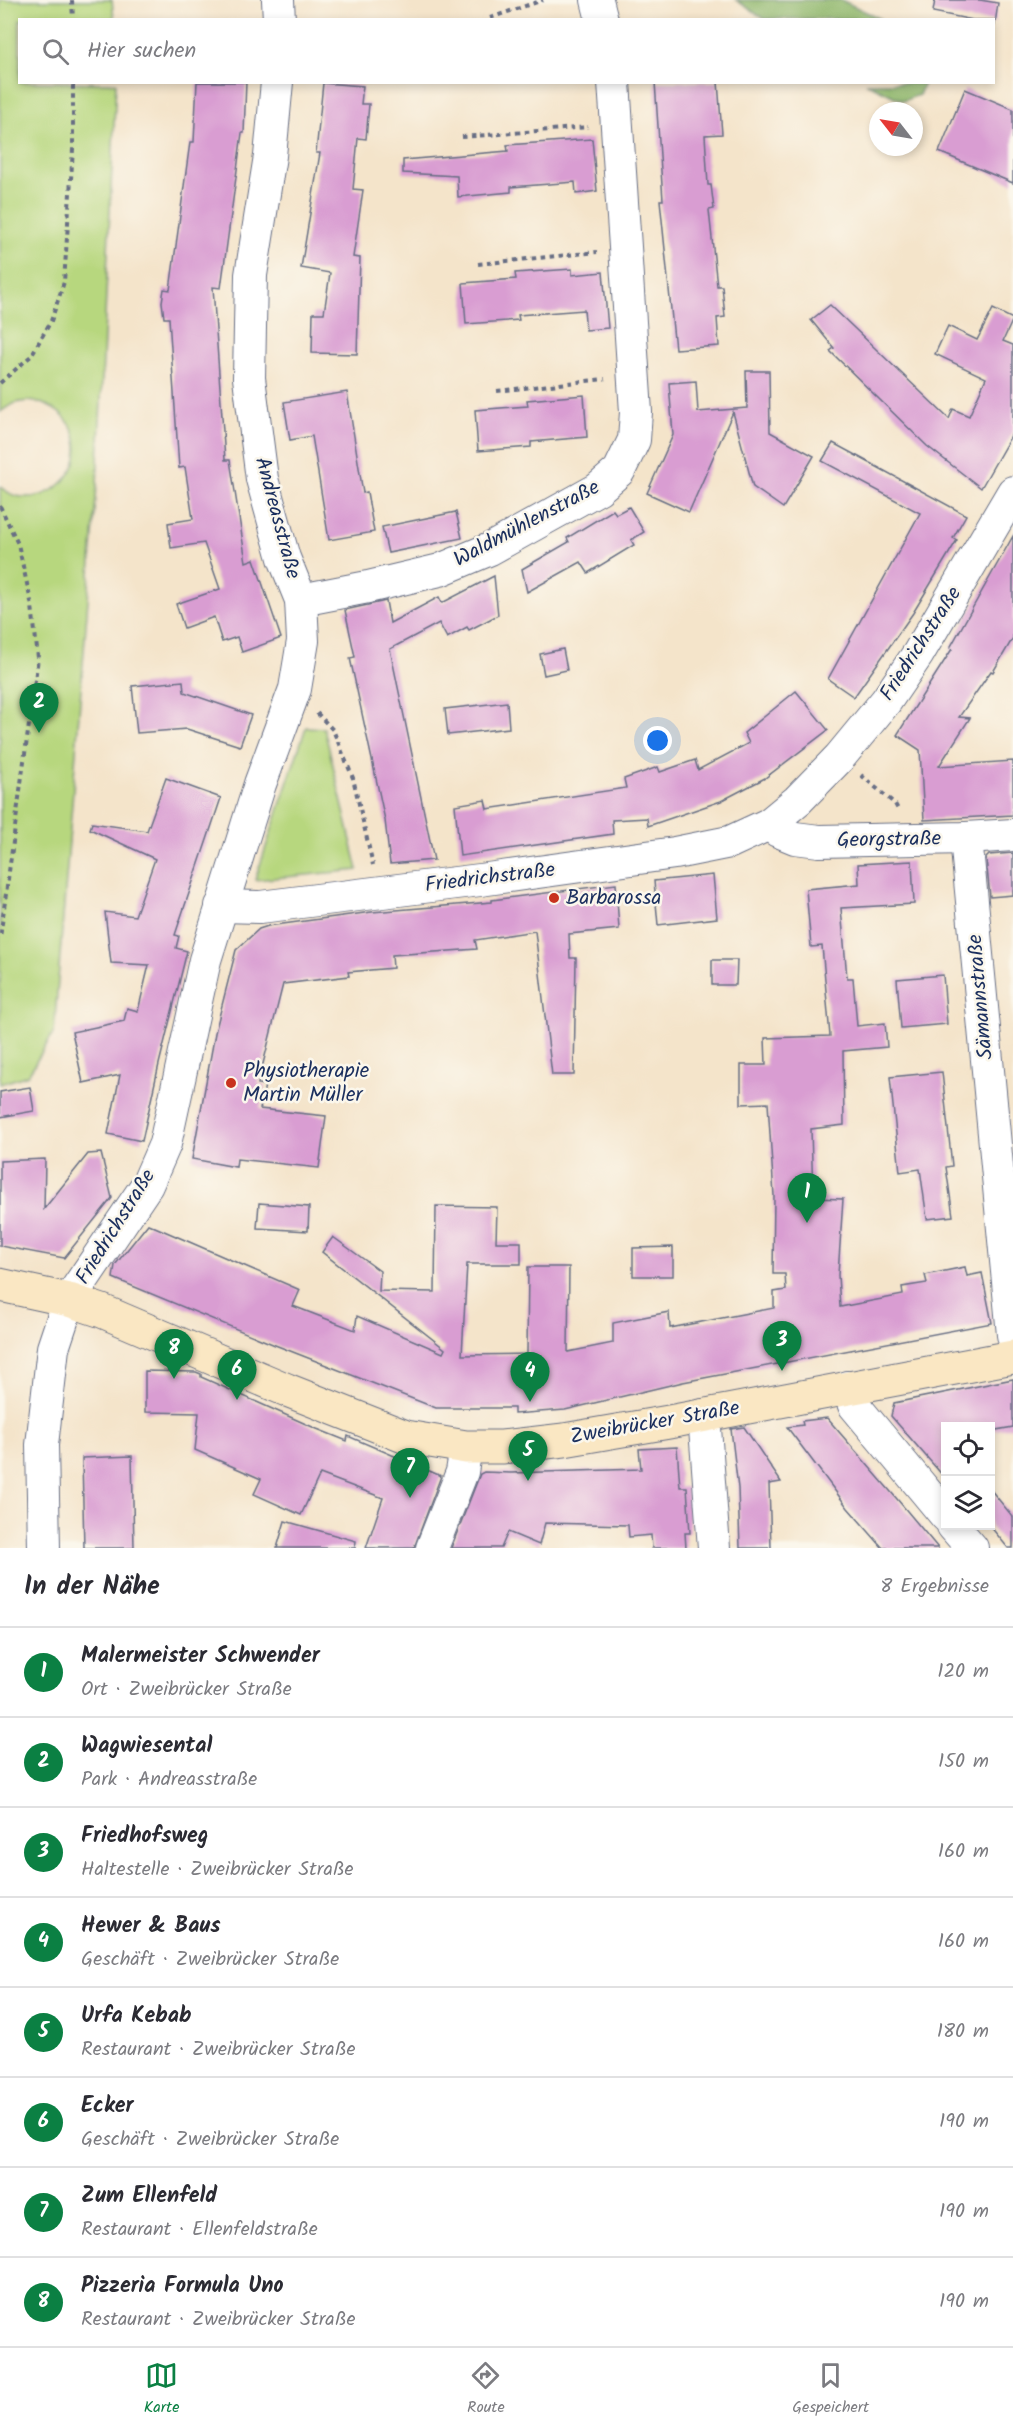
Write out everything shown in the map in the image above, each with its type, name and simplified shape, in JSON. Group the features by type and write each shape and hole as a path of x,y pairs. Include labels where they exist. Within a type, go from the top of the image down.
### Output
{"street":[{"path":"278,0 279,18"},
{"path":"597,0 602,18"},
{"name":"Andreasstraße","path":"221,906 260,784 294,689 303,641 301,600 284,558 262,479 249,378 251,275 270,156 277,84"},
{"name":"Waldmühlenstraße","path":"301,600 440,570 489,549 598,489 619,471 633,440 636,412 614,84"},
{"name":"Friedrichstraße","path":"44,1548 42,1445 53,1348 69,1300 147,1185 165,1144 205,960 221,906 260,907 675,853 730,842 769,824 798,800 839,758 886,701 918,654 1013,492"},
{"name":"Georgstraße","path":"769,824 778,831 795,838 819,842 1013,835"},
{"name":"Sämannstraße","path":"966,838 1013,1335"},
{"name":"Zweibrücker Straße","path":"0,1285 69,1300 102,1311 286,1390 406,1437 466,1447 501,1447 564,1440 1013,1357"},
{"path":"847,1387 854,1405 941,1511"},
{"path":"704,1415 714,1548"},
{"path":"432,1548 462,1472 466,1447"},
{"path":"957,1530 972,1548"}],"path":[{"path":"72,0 73,18"},
{"path":"490,18 543,0"},
{"path":"0,383 31,356 51,321 64,282 74,149 73,84"},
{"path":"462,137 616,125"},
{"path":"478,264 624,249"},
{"path":"497,391 633,376"},
{"path":"0,506 18,544 32,606 38,658 0,938"},
{"path":"294,689 333,730 353,778 379,891"},
{"path":"839,758 895,804 916,839"}],"green space":[{"path":"0,0 112,0 114,18 18,18 18,84 116,84 97,485 54,1032 28,1075 0,1084 0,487 14,495 28,497 51,491 69,475 77,453 73,431 62,415 54,409 36,402 26,402 14,404 0,412"},
{"path":"736,0 841,0 879,18 763,18"},
{"path":"868,84 924,84 919,95 903,101"},
{"path":"306,727 324,728 358,870 255,880"}],"building":[{"path":"935,0 980,0 998,3 995,24 995,18 963,18 933,12"},
{"path":"197,84 246,84 244,133 242,133 221,288 213,287 225,460 230,460 246,562 254,559 281,638 242,652 237,637 222,642 214,617 184,628 176,604 220,589 204,543 171,548 168,523 193,519 185,467 179,468 169,318 164,318 162,302 164,289 170,290 190,142 194,142"},
{"path":"323,84 363,86 361,104 369,104 366,139 358,138 353,189 363,190 353,257 360,258 357,354 312,353 313,313 324,313 330,273 301,268 320,153 316,153"},
{"path":"655,84 718,84 722,134 705,135 708,185 711,185 714,209 709,210 717,286 722,286 725,317 717,318 719,346 675,349 660,200 663,200"},
{"path":"965,89 1013,109 1013,183 939,152"},
{"path":"592,139 597,191 576,194 575,182 511,187 511,192 458,197 457,176 403,173 403,160 508,151 507,145"},
{"path":"572,269 572,275 603,272 608,328 586,330 584,310 518,315 519,320 466,324 463,283 516,279 515,273"},
{"path":"830,305 949,419 953,409 969,416 986,378 935,354 948,326 977,340 993,309 1013,319 1003,341 1013,345 1013,432 981,488 927,446 830,351 834,348 811,320"},
{"path":"746,371 769,371 770,432 814,456 783,508 753,487 733,412 689,512 647,493 673,435 669,383 696,381 698,412 747,408"},
{"path":"347,392 363,493 367,492 374,532 329,540 312,436 290,440 284,402"},
{"path":"584,395 587,437 531,442 531,447 478,451 475,410 528,406 527,400"},
{"path":"833,443 966,515 953,538 957,540 913,613 854,697 828,679 920,513 822,461"},
{"path":"629,507 644,532 631,540 634,545 588,573 581,562 527,592 522,569 569,542 567,538 613,510 616,514"},
{"path":"456,512 462,538 388,553 382,527"},
{"path":"1013,536 1013,638 993,672 991,671 959,717 970,718 939,766 1013,761 1013,815 924,820 920,750 897,735 952,649 950,648"},
{"path":"494,576 498,615 469,630 467,627 447,638 439,623 390,649 434,860 390,864 385,820 350,658 355,657 345,610 386,601 390,623 439,597 442,603"},
{"path":"563,649 567,670 544,675 540,654"},
{"path":"183,681 184,692 251,715 240,746 187,729 137,733 132,686"},
{"path":"796,691 828,730 765,778 721,801 648,826 647,818 612,820 613,834 460,856 455,805 485,800 487,809 626,788 624,779 658,767 660,772 695,760 698,770 749,743 744,733"},
{"path":"507,702 509,728 448,735 445,709"},
{"path":"166,778 221,798 175,935 179,936 176,948 187,951 142,1141 108,1134 120,1075 83,1083 72,1032 124,1021 127,1008 138,1011 149,965 111,963 105,912 135,916 155,859 90,829 92,823 147,831"},
{"path":"1013,853 1013,895 990,897 986,858 989,855"},
{"path":"912,861 914,904 841,908 847,978 853,978 857,1026 885,1023 887,1047 843,1051 844,1125 811,1129 813,1198 843,1199 838,1275 840,1307 903,1295 902,1287 927,1283 925,1275 965,1267 967,1276 982,1273 992,1323 683,1382 565,1410 514,1414 514,1408 436,1408 113,1278 115,1265 148,1224 300,1290 293,1306 355,1330 357,1316 443,1353 445,1349 322,1252 333,1237 380,1271 379,1291 435,1292 436,1206 497,1207 496,1242 521,1242 521,1264 467,1264 462,1355 527,1354 528,1267 569,1267 568,1352 613,1343 613,1323 669,1312 670,1328 774,1308 774,1292 786,1290 785,1274 773,1274 774,1196 768,1103 741,1104 741,1065 766,1065 765,1038 830,1036 822,946 811,947 806,889 859,884 858,864"},
{"path":"713,875 717,918 658,925 654,881"},
{"path":"616,884 619,929 569,934 570,958 576,958 574,1075 552,1075 535,931 475,940 477,949 392,955 393,968 348,972 349,976 283,984 258,1084 265,1085 260,1109 326,1116 319,1168 237,1159 236,1167 192,1159 215,1033 236,950 259,929 372,912 492,902 492,900"},
{"path":"712,960 737,960 736,985 712,985"},
{"path":"943,975 947,1024 901,1028 897,979"},
{"path":"942,1072 952,1166 946,1167 953,1216 927,1219 920,1169 900,1172 890,1077"},
{"path":"30,1087 34,1111 0,1117 0,1092"},
{"path":"101,1153 112,1198 64,1258 0,1246 0,1161 45,1159 44,1209 88,1154"},
{"path":"259,1203 309,1207 308,1231 257,1228"},
{"path":"673,1247 673,1276 633,1276 633,1248"},
{"path":"145,1371 196,1372 201,1374 201,1377 317,1429 347,1441 348,1436 441,1476 414,1548 366,1548 383,1498 320,1474 301,1515 254,1494 261,1479 195,1450 199,1413 145,1412"},
{"path":"1013,1379 1013,1427 995,1430 995,1422 941,1422 941,1473 891,1416 894,1403"},
{"path":"827,1418 938,1548 883,1548 848,1508 787,1427 803,1425 802,1421"},
{"path":"744,1427 781,1482 769,1484 771,1548 740,1548 738,1488 731,1429"},
{"path":"677,1447 680,1487 687,1487 690,1533 685,1533 686,1548 652,1548 651,1535 629,1537 628,1525 545,1523 539,1545 508,1532 501,1548 451,1548 480,1474 484,1472 641,1469 639,1449"},
{"path":"132,1456 134,1548 84,1548 82,1458"},
{"path":"995,1495 1013,1517 1013,1548 1008,1548 993,1530"},
{"path":"285,1521 356,1541 355,1548 277,1548"}],"place":[{"name":"Wagwiesental","path":"39,733"},
{"name":"Barbarossa","path":"554,898"},
{"name":"Physiotherapie Martin Müller","path":"231,1083"},
{"name":"Malermeister Schwender","path":"807,1223"},
{"name":"Friedhofsweg","path":"782,1371"},
{"name":"Pizzeria Formula Uno","path":"174,1379"},
{"name":"Ecker","path":"237,1400"},
{"name":"Hewer & Baus","path":"530,1402"},
{"name":"Urfa Kebab","path":"528,1481"},
{"name":"Zum Ellenfeld","path":"410,1498"}]}
